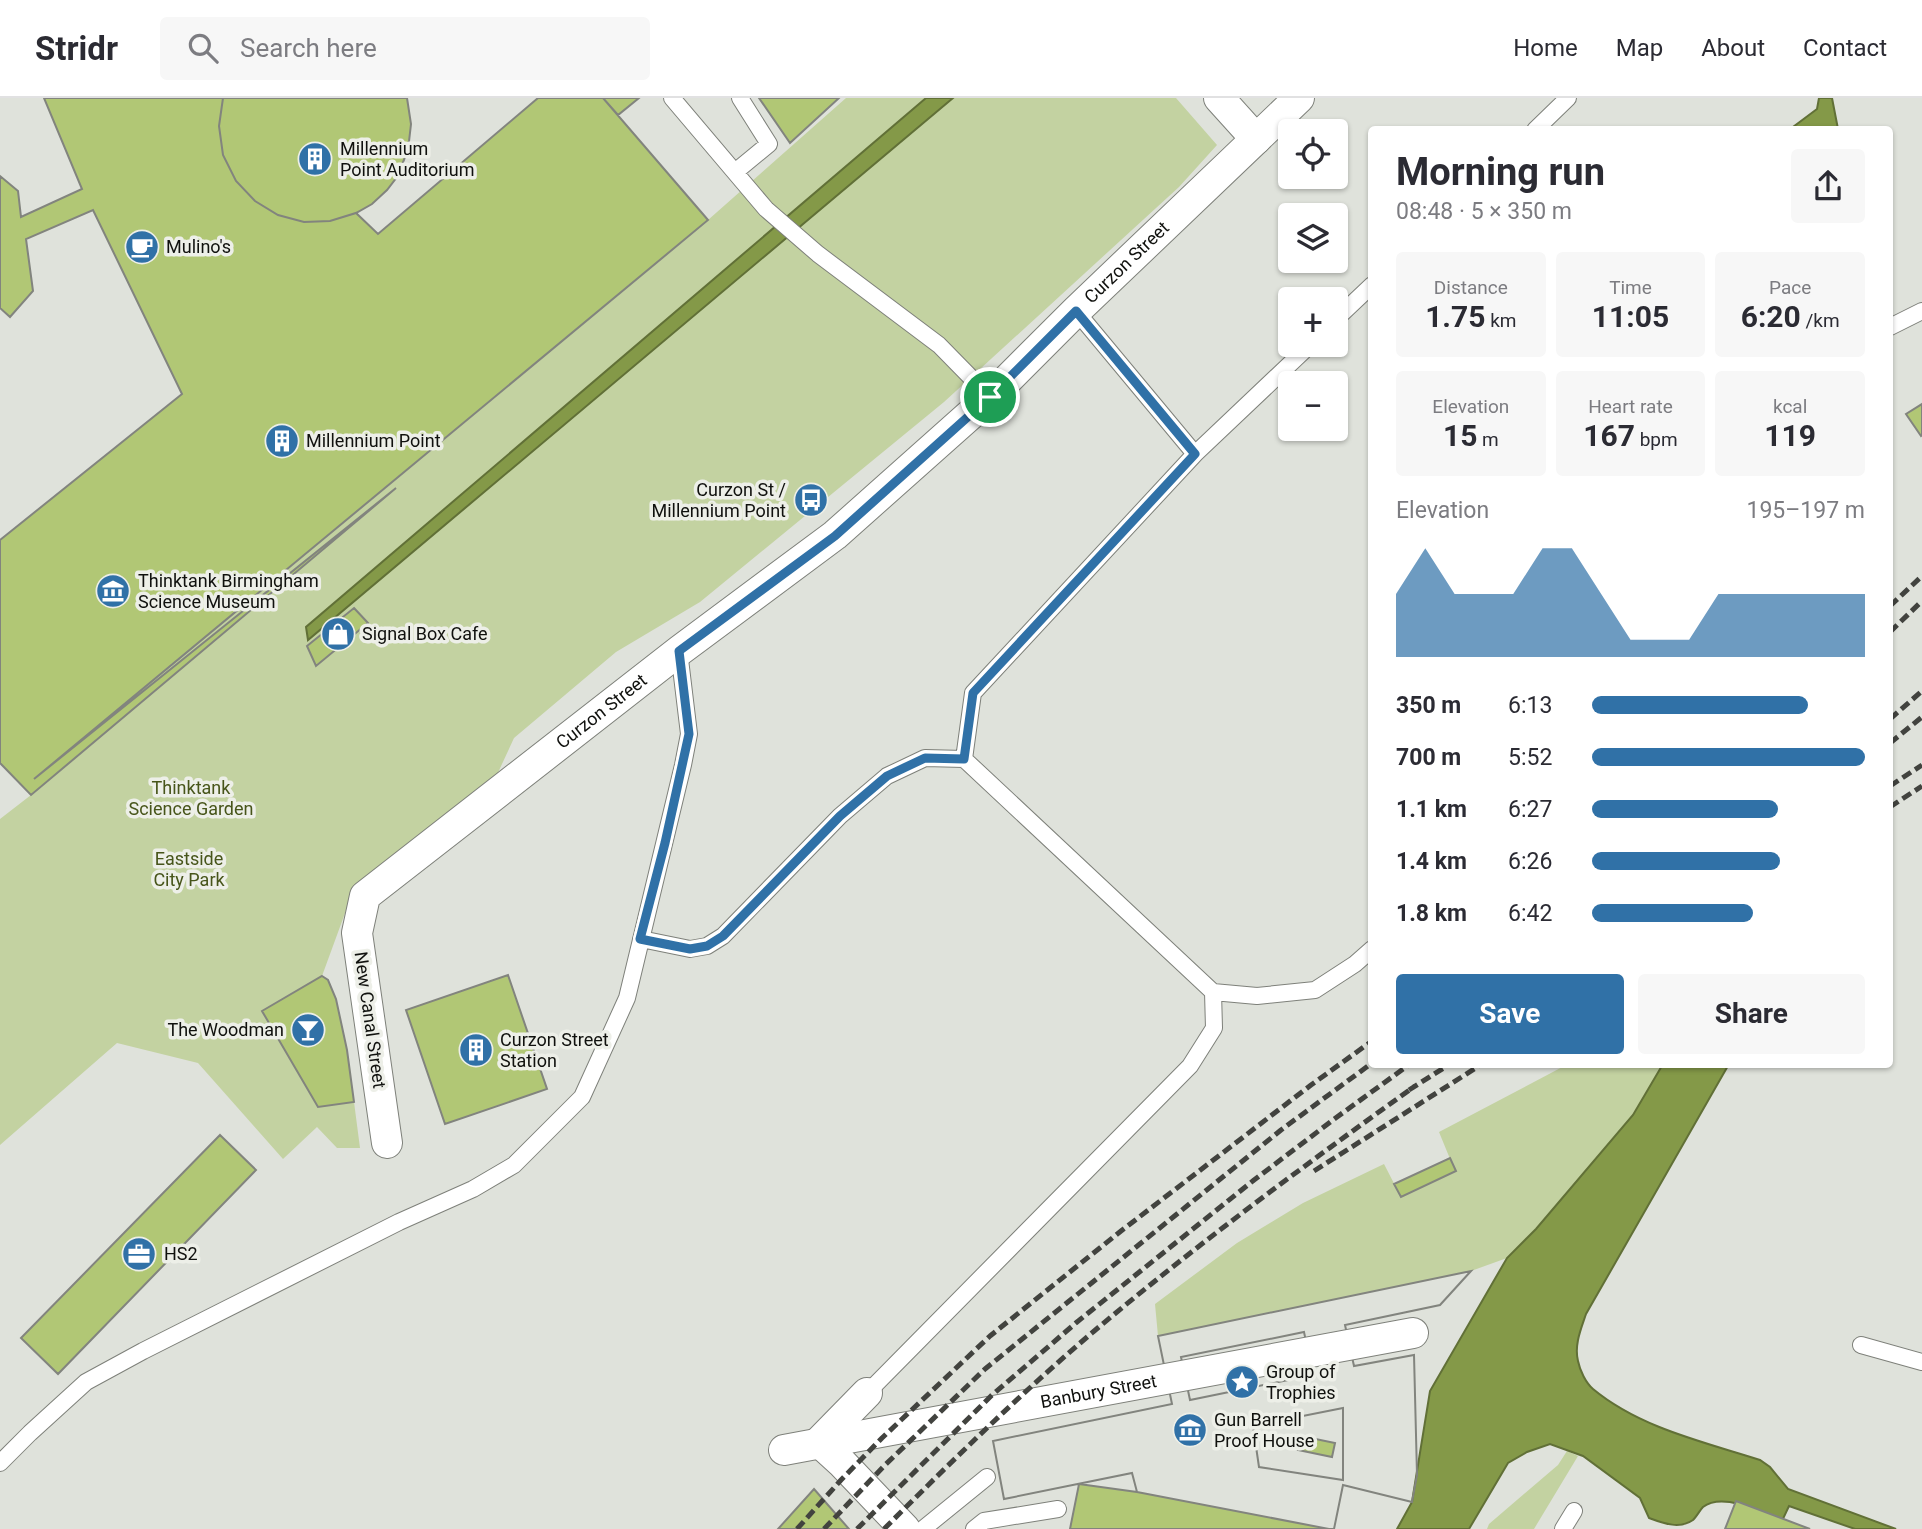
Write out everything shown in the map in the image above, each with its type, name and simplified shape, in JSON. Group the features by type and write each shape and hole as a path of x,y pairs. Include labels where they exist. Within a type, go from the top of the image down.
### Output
{"street":[{"path":"1219,98 1256,138"},
{"name":"Curzon Street","path":"365,897 679,651 835,536 990,397 1299,98"},
{"name":"New Canal Street","path":"365,897 357,933 387,1143"},
{"name":"Banbury Street","path":"784,1450 1413,1333"},
{"path":"867,1393 819,1442 905,1529"}],"lane":[{"path":"672,98 766,209 818,254 939,345 990,397"},
{"path":"735,172 769,144 740,98"},
{"path":"1539,126 1568,98"},
{"path":"1348,308 1368,289"},
{"path":"1076,311 1195,454"},
{"path":"1893,326 1922,312"},
{"path":"964,759 973,693 1195,454 1297,357"},
{"path":"0,1463 86,1382 143,1350 387,1228 473,1189 514,1166 582,1097 627,998 689,734 679,651"},
{"path":"640,939 690,949 707,946 723,936 840,816 887,776 925,758 964,759 1213,992 1257,996 1315,990 1368,953"},
{"path":"867,1393 1190,1066 1214,1027 1213,992"},
{"path":"1861,1345 1922,1362"},
{"path":"923,1529 987,1477"},
{"path":"974,1529 984,1521 1058,1510"},
{"path":"1563,1529 1574,1511"}],"green space":[{"name":"Eastside City Park","path":"846,98 1176,98 1217,145 1179,187 944,402 700,602 616,652 514,738 496,777 352,894 322,976 318,1106 354,1102 360,1148 337,1148 317,1127 283,1159 198,1063 117,1043 0,1145 0,819 367,512 34,779 708,220"},
{"path":"1560,1068 1661,1068 1633,1115 1536,1229 1507,1258 1471,1271 1158,1336 1155,1304 1237,1243 1303,1203 1384,1164 1401,1197 1455,1171 1439,1132"},
{"path":"1567,1451 1578,1456 1534,1529 1487,1529 1489,1524 1558,1465"}],"shaded area":[{"path":"926,98 953,98 308,640 306,627"},
{"path":"1819,98 1832,98 1837,126 1794,126 1817,109"},
{"path":"1661,1068 1727,1068 1586,1314 1577,1355 1588,1384 1611,1403 1652,1424 1760,1460 1770,1467 1788,1489 1896,1529 1855,1529 1789,1506 1782,1521 1732,1502 1711,1503 1703,1507 1688,1523 1667,1524 1649,1518 1640,1498 1583,1456 1550,1444 1527,1452 1508,1463 1469,1529 1397,1529 1412,1502 1430,1391 1507,1258 1536,1229 1633,1115"}],"pier":[{"path":"1910,690 1893,759 1893,704"}],"building":[{"name":"Millennium Point","path":"44,98 223,98 219,126 223,155 236,181 255,201 278,215 304,222 330,221 356,213 378,234 538,98 603,98 708,220 34,779 396,488 31,795 0,763 0,540 182,394 93,210 26,239 33,291 10,317 0,308 0,176 18,191 21,217 82,189"},
{"name":"Millennium Point Auditorium","path":"223,98 407,98 411,124 408,150 397,177 387,190 372,204 356,213 330,221 304,222 278,215 255,201 236,181 223,155 219,126"},
{"path":"603,98 639,98 618,115"},
{"path":"759,98 839,98 790,143"},
{"path":"1922,404 1922,435 1921,436 1906,414"},
{"name":"Signal Box Cafe","path":"354,608 368,623 316,666 307,646"},
{"name":"Curzon Street Station","path":"508,975 547,1089 445,1124 406,1010"},
{"name":"The Woodman","path":"322,976 328,980 336,999 354,1102 318,1107 262,1011"},
{"name":"HS2","path":"220,1135 256,1170 58,1374 21,1338"},
{"path":"1450,1158 1456,1171 1401,1197 1394,1184"},
{"name":"Gun Barrell Proof House","path":"1471,1271 1440,1305 1345,1325 1354,1366 1414,1355 1417,1475 1412,1502 1343,1485 1334,1529 1137,1492 1132,1473 1004,1499 993,1441 1172,1404 1158,1336","holes":["1304,1332 1313,1375 1190,1400 1181,1357","1343,1408 1343,1480 1259,1467 1253,1426"]},
{"name":"Gun Barrell Proof House","path":"1471,1271 1440,1305 1345,1325 1354,1366 1414,1355 1417,1475 1412,1502 1343,1485 1334,1529 1329,1529 1137,1492 1132,1473 1004,1499 993,1441 1172,1404 1158,1336"},
{"path":"1304,1332 1313,1375 1190,1400 1181,1357"},
{"path":"1343,1408 1343,1480 1259,1467 1253,1426"},
{"path":"1301,1436 1335,1443 1332,1457 1298,1450"},
{"path":"1079,1484 1137,1492 1329,1529 1070,1529"},
{"path":"814,1489 849,1529 778,1529"},
{"path":"1736,1501 1810,1529 1725,1529"}],"railway":[{"path":"1893,603 1922,576"},
{"path":"1893,629 1922,601"},
{"path":"1893,716 1922,691"},
{"path":"1893,741 1922,717"},
{"path":"1893,784 1922,765"},
{"path":"1893,805 1922,786"},
{"path":"797,1529 882,1438 990,1336 1121,1231 1368,1044"},
{"path":"824,1529 885,1465 985,1369 1281,1130 1368,1066"},
{"path":"857,1529 991,1396 1077,1322 1254,1180 1404,1068"},
{"path":"1409,1090 1444,1068"},
{"path":"1314,1171 1476,1068"},
{"path":"884,1529 961,1453 1093,1332 1251,1206 1415,1086"}],"place":[{"name":"Millennium Point Auditorium","path":"315,159"},
{"name":"Mulino's","path":"142,247"},
{"name":"Millennium Point","path":"282,441"},
{"name":"Curzon St / Millennium Point","path":"811,500"},
{"name":"Thinktank Birmingham Science Museum","path":"113,591"},
{"name":"Signal Box Cafe","path":"338,634"},
{"name":"The Woodman","path":"308,1030"},
{"name":"Curzon Street Station","path":"476,1050"},
{"name":"HS2","path":"139,1254"},
{"name":"Group of Trophies","path":"1242,1382"},
{"name":"Gun Barrell Proof House","path":"1190,1430"}],"route":[{"path":"1076,311 1195,454 973,693 964,759 925,758 887,776 840,816 723,936 707,946 690,949 640,939 689,734 679,651 835,536 990,397 1076,311"}],"park label":[{"name":"Thinktank Science Garden","path":"191,798"}]}
